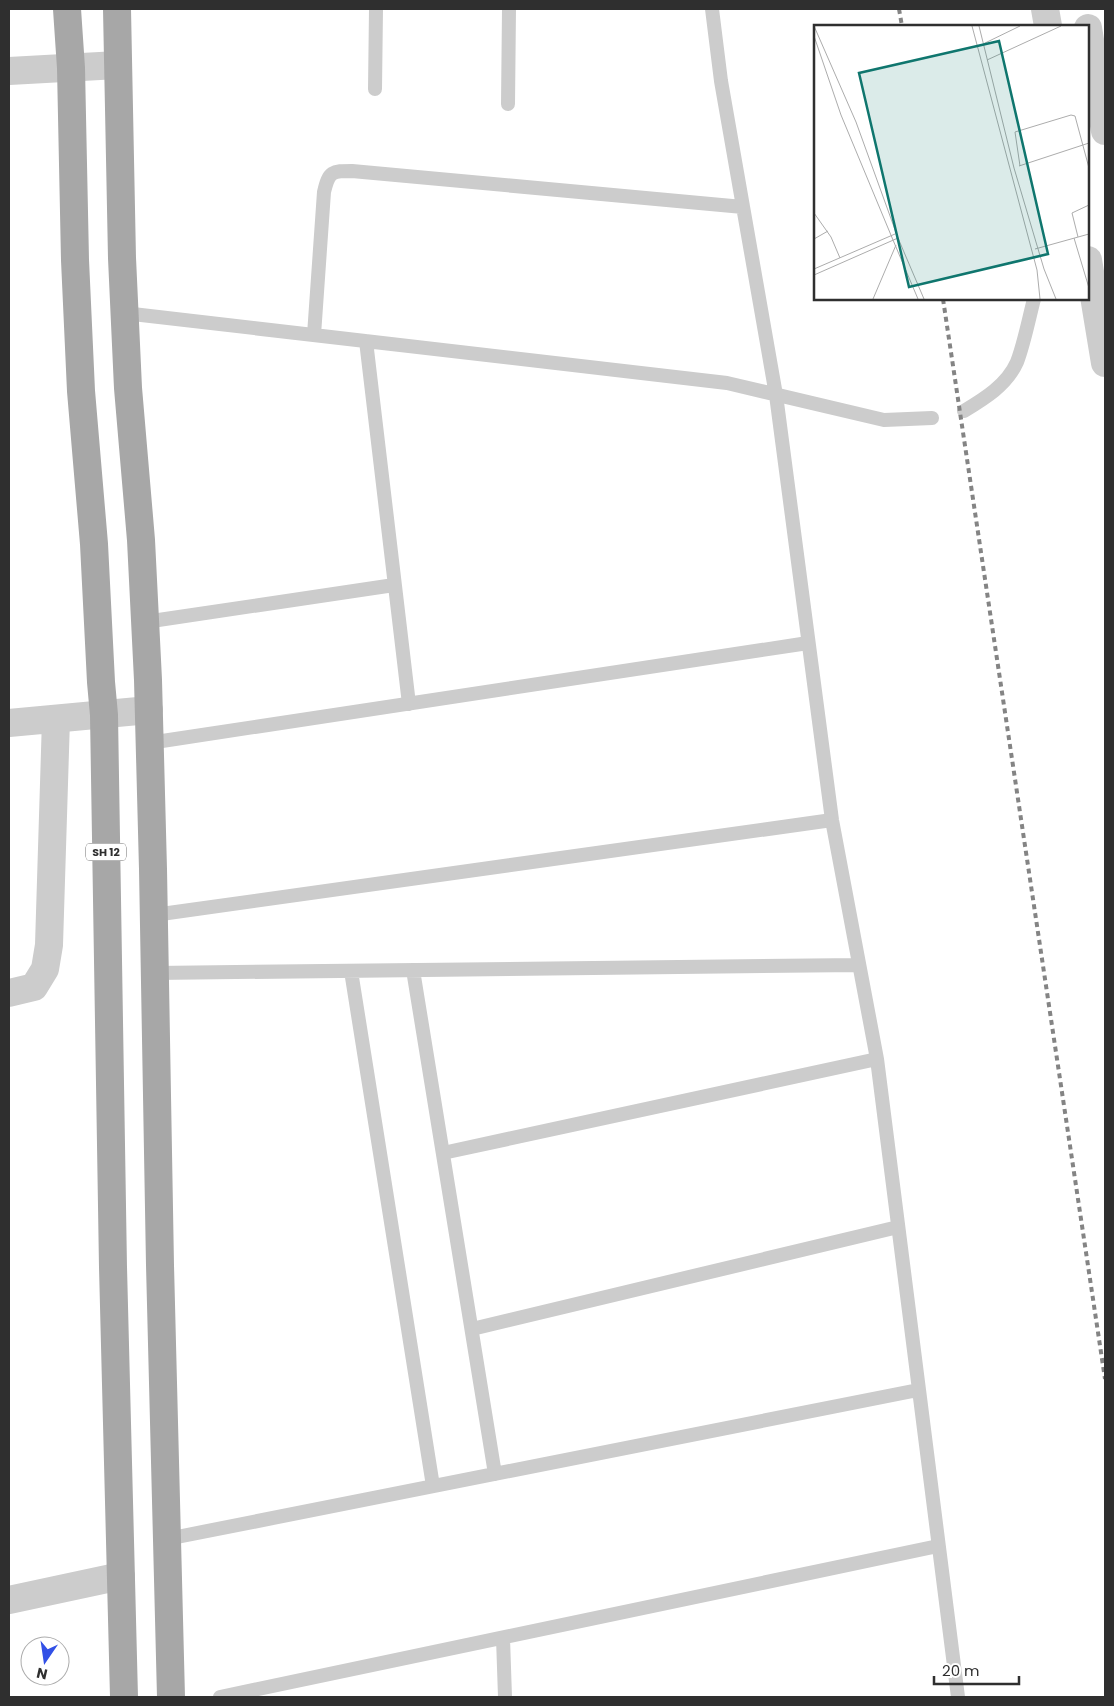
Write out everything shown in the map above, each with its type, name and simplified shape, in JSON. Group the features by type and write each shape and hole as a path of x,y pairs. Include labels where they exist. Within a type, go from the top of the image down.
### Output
{"main road":[{"name":"SH 12","path":"67,9 71,68 75,260 81,391 94,544 104,715 113,1266 124,1697"},
{"path":"117,9 124,313 128,388 141,540 149,710 171,1697"}],"street":[{"path":"1045,9 1048,25"},
{"path":"1084,9 1088,25"},
{"path":"1089,33 1105,131"},
{"path":"9,70 118,65"},
{"path":"1089,266 1105,363"},
{"path":"9,723 149,710"},
{"path":"9,993 34,987 45,969 49,945 56,719"},
{"path":"9,1600 121,1576"}],"lane":[{"path":"375,90 376,9"},
{"path":"508,104 509,9"},
{"path":"712,9 721,81 776,394 832,820 877,1059 958,1697"},
{"path":"314,335 324,192 327,179 336,171 743,206"},
{"path":"964,411 981,401 1003,383 1017,363 1034,300"},
{"path":"124,313 727,383 884,420 932,418"},
{"path":"366,341 409,704"},
{"path":"145,622 394,585"},
{"path":"149,743 808,643"},
{"path":"154,915 832,820"},
{"path":"155,973 859,965"},
{"path":"413,970 495,1474"},
{"path":"351,971 434,1486"},
{"path":"443,1152 877,1059"},
{"path":"472,1329 898,1227"},
{"path":"167,1539 918,1390"},
{"path":"220,1697 938,1546"},
{"path":"503,1638 506,1697"}],"railway":[{"path":"899,9 902,25"},
{"path":"943,300 1105,1379"}]}
